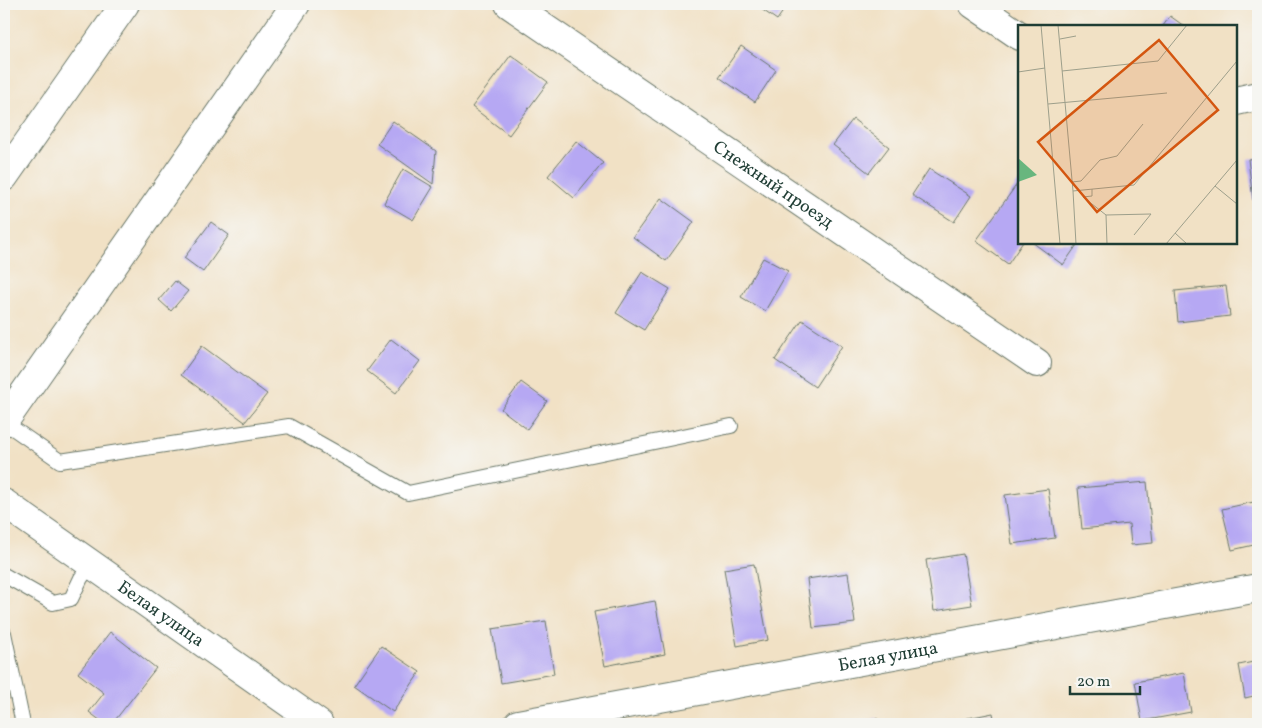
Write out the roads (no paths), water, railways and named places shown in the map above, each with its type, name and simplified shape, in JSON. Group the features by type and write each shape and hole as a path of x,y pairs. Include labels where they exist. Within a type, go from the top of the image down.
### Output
{"street":[{"path":"4,177 125,4"},
{"path":"4,422 296,4"},
{"name":"Снежный проезд","path":"509,4 1038,363"},
{"path":"973,4 1018,35"},
{"path":"1237,101 1258,96"},
{"name":"Белая улица","path":"4,503 319,724"},
{"name":"Белая улица","path":"518,724 1258,588"}],"lane":[{"path":"4,422 60,462 289,426 408,493 731,426"},
{"path":"4,575 53,603 71,599 80,578 91,565"},
{"path":"4,632 23,724"}]}
